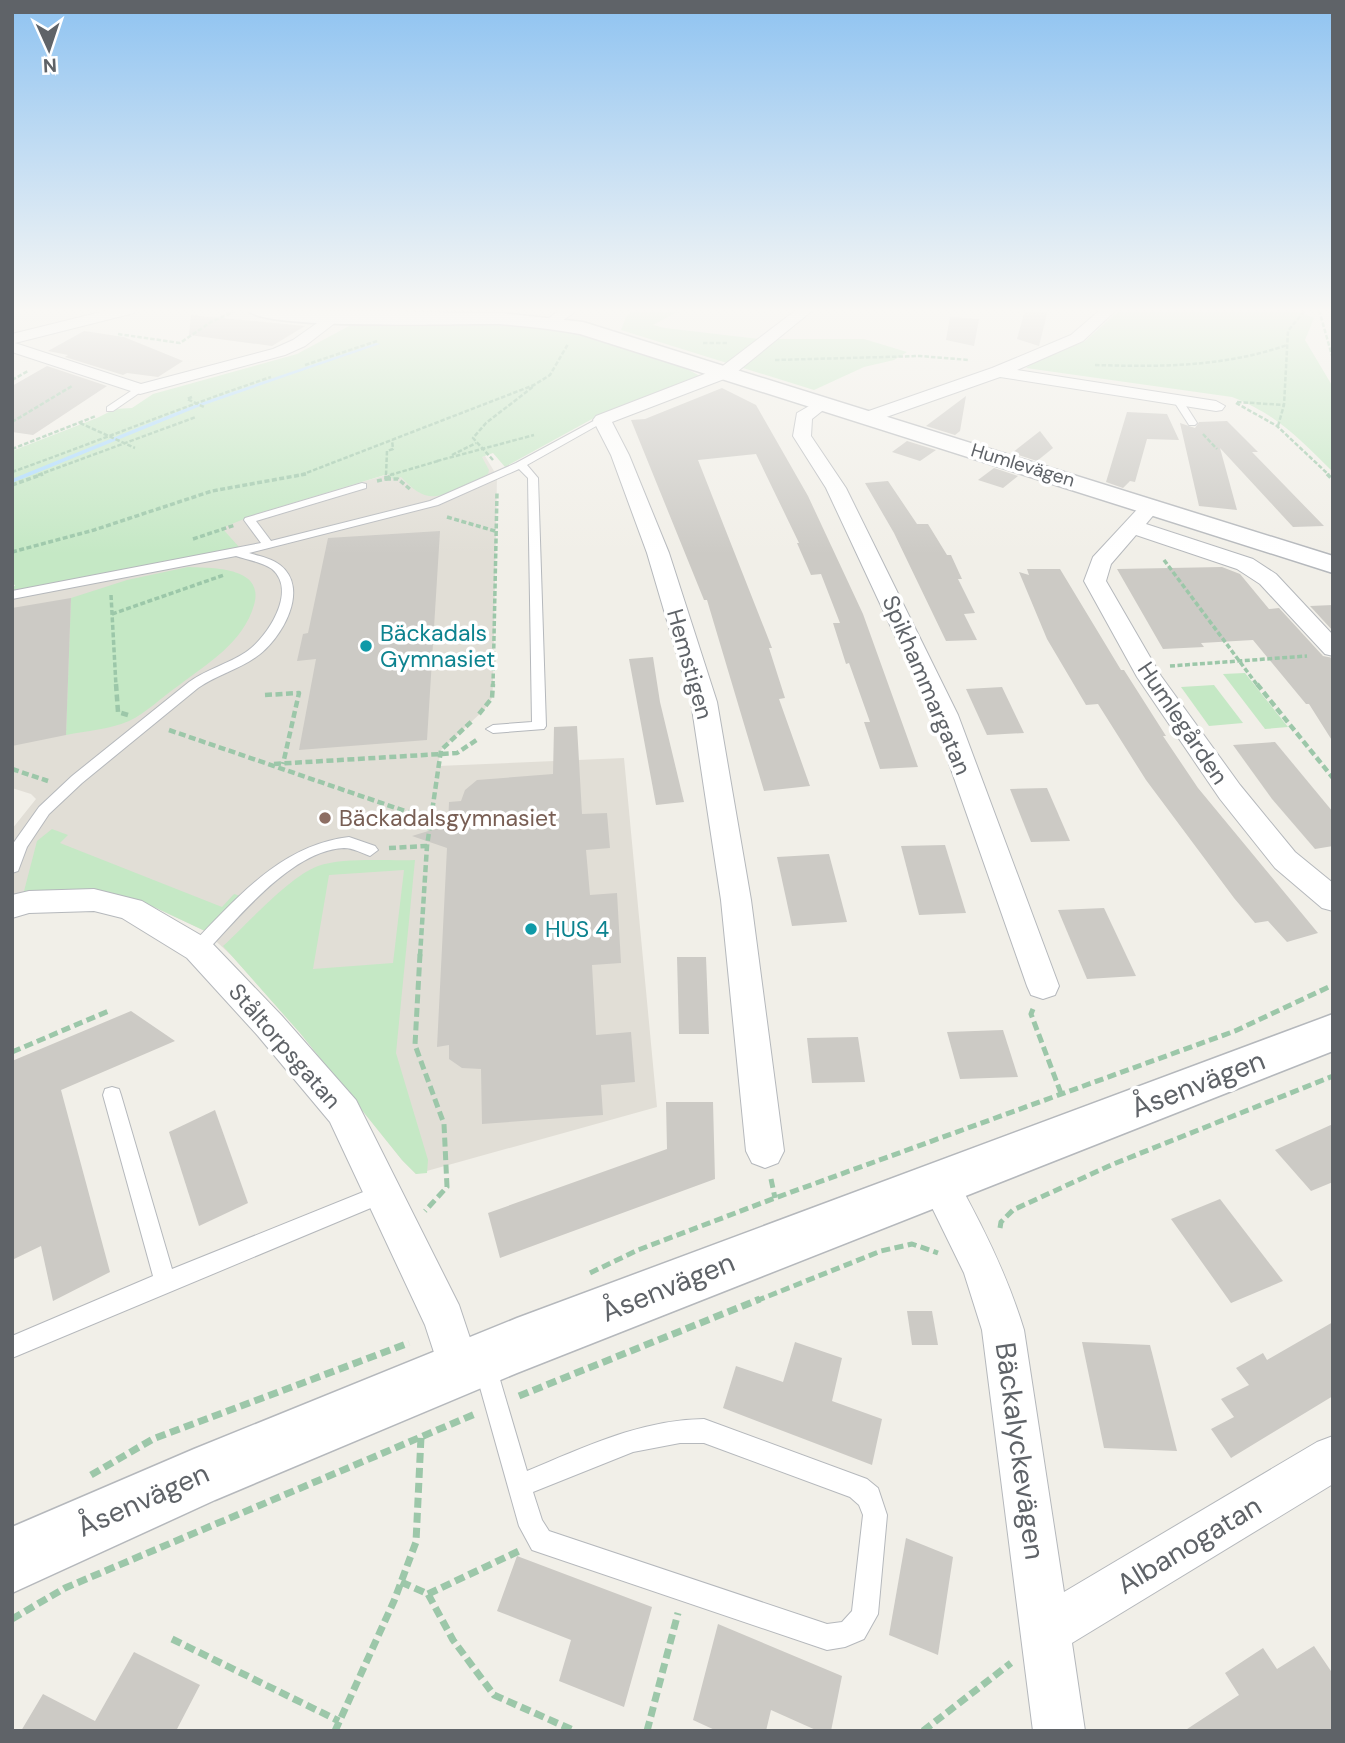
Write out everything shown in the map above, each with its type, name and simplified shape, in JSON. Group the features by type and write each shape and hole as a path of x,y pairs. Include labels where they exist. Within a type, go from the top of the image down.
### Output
{"street":[{"path":"602,420 671,391"},
{"name":"Humlevägen","path":"797,391 822,402 1333,565"},
{"path":"869,417 942,391"},
{"path":"1127,391 1224,404"},
{"name":"Spikhammargatan","path":"822,402 803,417 802,436 836,488 945,715 1043,986"},
{"name":"Hemstigen","path":"602,420 620,455 658,553 704,702 736,900 765,1151"},
{"name":"Humlegården","path":"1151,506 1138,529 1101,562 1096,581 1144,668 1230,792 1285,860 1333,900"},
{"path":"1138,529 1245,564 1268,579 1326,652"},
{"name":"Ståltorpsgatan","path":"12,906 29,902 94,900 131,909 198,948 270,1026 342,1111 444,1320 471,1366"},
{"name":"Åsenvägen","path":"12,1562 34,1549 213,1468 768,1247 1333,1032"},
{"name":"Bäckalyckevägen","path":"939,1183 976,1250 993,1293 1003,1329 1059,1731"},
{"name":"Albanogatan","path":"1045,1631 1333,1458"}],"lane":[{"path":"110,409 136,391"},
{"path":"1178,400 1192,423"},
{"path":"12,595 236,553 420,507 500,475 602,420"},
{"path":"493,729 539,726 533,478 530,472 520,465"},
{"path":"268,545 249,520 362,486"},
{"path":"12,866 23,838 68,788 206,676 257,651 272,633 283,613 288,593 284,577 276,567 236,553"},
{"path":"198,948 269,880 308,851 341,842 360,843 370,850"},
{"path":"112,1095 165,1282"},
{"path":"12,1347 383,1193"},
{"path":"471,1366 519,1486 531,1526 541,1541 827,1637 845,1636 859,1628 865,1614 875,1515 869,1497 858,1488 704,1432 686,1430 665,1431 642,1437 519,1486"}],"path":[{"path":"12,422 63,391"},
{"path":"12,472 229,391"},
{"path":"12,552 94,530 212,491 297,477 518,391"},
{"path":"422,1213 447,1187 444,1124 415,1045 427,846 440,754 484,710 492,698 495,531 500,475 474,438 477,431 529,391"},
{"path":"1278,426 1285,391"},
{"path":"195,396 187,399 204,407"},
{"path":"1224,404 1284,405"},
{"path":"12,449 110,409"},
{"path":"12,485 196,416"},
{"path":"79,423 135,448"},
{"path":"386,479 392,474 538,434"},
{"path":"384,471 387,452 393,449 393,440"},
{"path":"437,461 476,443"},
{"path":"420,507 495,531"},
{"path":"1138,529 1238,661 1333,778"},
{"path":"112,614 236,571 257,559"},
{"path":"110,576 118,712 432,820"},
{"path":"1144,668 1326,652"},
{"path":"265,695 299,693 284,764"},
{"path":"270,765 440,754 464,750 493,729"},
{"path":"12,769 68,788"},
{"path":"370,850 427,846"},
{"path":"578,1278 638,1250 762,1203 1235,1031 1333,985"},
{"path":"1043,986 1031,1014 1062,1096"},
{"path":"12,1052 111,1010"},
{"path":"86,1477 153,1439 471,1366 892,1247 912,1244 953,1257 976,1250 994,1243 1001,1222 1013,1210 1111,1165 1333,1076"},
{"path":"12,1619 65,1588 421,1436 471,1366"},
{"path":"335,1731 416,1542 421,1436"},
{"path":"428,1594 541,1541"},
{"path":"401,1582 428,1594 453,1640 494,1695 575,1731"},
{"path":"648,1730 683,1590"},
{"path":"172,1639 339,1721"},
{"path":"923,1731 991,1681"}],"shaded area":[{"name":"Bäckadalsgymnasiet","path":"485,456 497,476 492,698 484,710 441,750 438,766 624,758 657,1107 416,1174 300,1033 233,957 205,931 154,907 108,893 12,897 12,829 36,799 31,794 12,788 12,587 131,548 400,471"}],"green space":[{"path":"163,391 660,391 603,413 505,467 493,453 482,457 489,470 488,474 442,495 425,495 401,477 393,479 388,474 256,514 222,528 239,547 236,549 12,591 15,585 12,584 12,451 115,409 132,408 153,394"},
{"path":"1192,391 1333,391 1333,472 1275,420 1232,397"},
{"path":"188,567 235,572 252,583 255,592 254,605 242,630 223,651 135,718 114,726 66,735 71,598 127,580"},
{"path":"1245,673 1288,727 1265,729 1223,674"},
{"path":"1214,685 1243,723 1209,726 1181,687"},
{"path":"52,829 68,835 60,843 222,907 234,894 244,897 205,931 154,907 108,893 23,895 37,841"},
{"path":"353,860 415,860 396,1053 428,1160 427,1173 416,1174 300,1033 223,946 282,890 318,866","holes":["404,870 393,963 313,969 329,875"]}],"building":[{"path":"12,391 99,391 33,435 12,432"},
{"path":"714,391 729,391 756,405 808,496 863,614 918,767 880,769 864,722 870,722 849,663 846,664 833,623 840,623 821,574 811,575 799,543 756,454 698,460 772,648 769,648 785,698 779,699 810,786 764,791 707,600 704,600 631,420 645,419"},
{"path":"966,396 960,431 955,435 926,426"},
{"path":"1127,412 1167,414 1179,440 1147,439 1135,482 1130,481 1123,488 1106,482"},
{"path":"1227,421 1258,452 1252,452 1324,526 1293,527 1220,448 1237,510 1199,506 1180,423 1195,428 1199,422"},
{"path":"1040,431 1053,448 1037,461 1012,453"},
{"path":"907,441 936,450 920,461 892,452"},
{"path":"994,468 1018,476 1003,488 978,480"},
{"path":"888,481 917,524 928,524 947,555 951,555 962,579 958,579 975,613 964,614 977,640 946,641 894,533 865,483"},
{"name":"Bäckadals Gymnasiet","path":"440,531 427,740 299,750 316,659 297,661 303,634 308,633 328,538"},
{"path":"1222,567 1240,574 1269,609 1279,608 1323,656 1333,658 1333,742 1309,704 1306,704 1253,640 1201,643 1204,647 1163,649 1117,569"},
{"path":"1027,569 1060,569 1121,670 1124,670 1198,788 1318,933 1287,942 1268,921 1255,923 1234,898 1146,780 1098,704 1086,705 1047,639 1019,572 1029,575"},
{"path":"71,598 66,735 12,746 12,608"},
{"path":"1333,605 1333,631 1310,606"},
{"path":"653,657 660,702 684,802 656,805 629,659"},
{"path":"1002,687 1024,733 987,735 966,689"},
{"name":"HUS 4","path":"577,726 582,814 607,813 610,848 586,850 590,895 617,893 621,963 592,965 596,1035 631,1032 635,1082 601,1085 603,1115 482,1124 481,1069 462,1068 449,1059 449,1045 437,1047 447,848 412,836 448,825 449,802 461,801 465,790 477,780 553,774 554,727"},
{"path":"1275,742 1333,812 1333,846 1315,849 1272,799 1233,745"},
{"path":"1047,788 1070,841 1031,842 1010,789"},
{"path":"945,845 966,913 919,915 901,846"},
{"path":"829,854 847,922 792,926 777,857"},
{"path":"1104,908 1136,976 1087,979 1058,910"},
{"path":"677,957 706,957 709,1034 679,1034"},
{"path":"131,1011 175,1041 61,1090 110,1272 53,1301 41,1246 12,1260 12,1061"},
{"path":"1003,1030 1018,1077 960,1079 947,1032"},
{"path":"858,1037 865,1082 812,1083 807,1038"},
{"path":"666,1102 713,1102 715,1179 500,1258 488,1213 667,1149"},
{"path":"215,1110 248,1203 199,1226 169,1132"},
{"path":"1333,1124 1333,1182 1311,1191 1275,1150"},
{"path":"1220,1199 1283,1281 1231,1303 1171,1219"},
{"path":"907,1311 932,1311 938,1345 912,1345"},
{"path":"1333,1322 1333,1396 1231,1458 1211,1429 1234,1417 1221,1399 1249,1385 1236,1368 1263,1353 1267,1360"},
{"path":"795,1342 842,1358 832,1401 882,1419 872,1465 723,1408 736,1366 783,1382"},
{"path":"1082,1342 1150,1345 1177,1451 1104,1448"},
{"path":"906,1538 953,1557 938,1655 889,1635"},
{"path":"517,1556 652,1607 624,1707 559,1681 571,1640 497,1611"},
{"path":"718,1624 842,1676 831,1731 818,1731 771,1710 766,1731 717,1731 693,1720"},
{"path":"1314,1646 1333,1674 1333,1731 1184,1731 1239,1695 1225,1673 1263,1648 1277,1669"},
{"path":"134,1652 200,1685 176,1731 21,1731 43,1694 95,1721"}],"waterway":[{"path":"12,481 196,406 239,391"}],"place":[{"name":"Bäckadals Gymnasiet","path":"366,646"},
{"name":"Bäckadalsgymnasiet","path":"325,818"},
{"name":"HUS 4","path":"531,929"}]}
